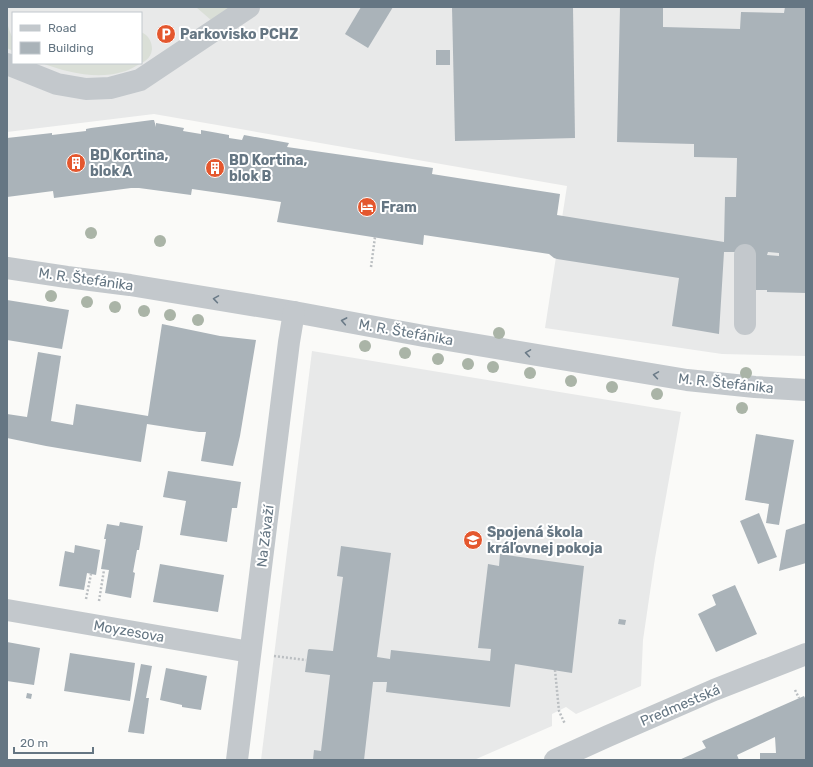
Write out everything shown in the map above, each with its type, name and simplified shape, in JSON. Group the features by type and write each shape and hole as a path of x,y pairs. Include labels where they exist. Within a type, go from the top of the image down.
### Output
{"street":[{"path":"7,64 57,84 86,89 110,88 140,80 249,7"},
{"path":"745,255 745,324"},
{"name":"M. R. Štefánika","path":"7,268 137,286 687,380 806,390"},
{"name":"Na Závaží","path":"237,760 260,654 289,342 294,312"},
{"name":"Moyzesova","path":"7,610 260,654"},
{"name":"Predmestská","path":"555,760 714,690 806,654"}],"path":[{"path":"371,266 375,237"},
{"path":"99,601 104,570"},
{"path":"86,599 91,574"},
{"path":"260,654 306,660"},
{"path":"555,670 559,710 565,724"},
{"path":"795,690 799,698"}],"shaded area":[{"path":"7,7 806,7 806,356 722,354 545,328 567,186 154,114 7,132"},
{"path":"196,7 230,7 211,20"},
{"path":"8,26 12,36 12,50 7,48"},
{"path":"142,33 149,39 152,46 149,58 142,63"},
{"path":"44,64 140,64 124,72 102,75 81,74"},
{"name":"Spojená škola kráľovnej pokoja","path":"312,351 681,412 655,558 643,640 641,686 576,714 566,707 552,714 552,726 474,760 261,760"}],"building":[{"path":"361,7 393,7 368,48 345,34"},
{"path":"452,7 573,7 575,138 455,141"},
{"path":"620,7 663,7 663,27 740,29 741,12 784,13 785,7 806,8 806,293 747,290 747,252 724,252 719,334 672,326 679,278 557,259 549,254 424,235 423,245 277,222 281,202 192,189 191,195 131,188 54,198 53,191 7,197 7,138 86,131 86,129 91,128 154,120 156,127 156,123 184,128 183,131 201,134 201,130 229,135 229,138 242,140 244,135 289,143 287,147 433,168 432,174 560,194 557,215 724,242 725,197 736,197 737,158 694,157 694,144 617,142","holes":["768,252 779,253 779,256 767,255"]},
{"path":"436,50 450,50 450,65 436,65"},
{"path":"7,300 69,310 62,349 7,340"},
{"path":"162,324 220,336 256,340 240,436 233,466 201,461 206,432 147,424 141,462 7,438 7,414 27,417 38,352 61,356 51,421 73,425 76,404 148,416"},
{"path":"756,434 794,440 779,525 766,523 769,504 745,500"},
{"path":"168,471 241,482 237,508 232,508 227,542 180,535 186,501 163,497"},
{"path":"759,513 777,557 758,564 740,521"},
{"path":"120,522 143,526 133,572 135,573 131,598 105,593 109,570 101,569 107,524 119,526"},
{"path":"806,523 806,563 779,571 786,530"},
{"path":"75,545 100,550 96,575 87,573 84,590 59,586 65,551 74,553"},
{"path":"341,546 391,553 377,657 390,659 391,650 490,661 491,649 478,648 488,564 499,566 500,554 584,566 572,673 515,664 510,707 386,692 387,682 373,682 364,760 313,760 314,750 321,751 330,675 305,672 309,649 333,651 343,577 337,576"},
{"path":"160,564 224,575 218,612 153,602"},
{"path":"735,585 757,634 716,652 698,614 716,605 712,595"},
{"path":"619,619 626,620 625,625 618,624"},
{"path":"7,642 40,648 34,685 7,681"},
{"path":"70,653 135,663 130,701 64,691"},
{"path":"141,664 152,666 146,698 149,698 144,734 128,732"},
{"path":"166,668 207,676 201,710 182,707 182,705 160,700"},
{"path":"27,693 32,694 31,699 26,698"},
{"path":"804,696 806,700 806,760 760,760 760,753 776,753 775,737 737,755 739,760 679,760 706,748 702,741"}],"place":[{"name":"Parkovisko PCHZ","path":"166,34"},
{"name":"BD Kortina, blok A","path":"76,163"},
{"name":"BD Kortina, blok B","path":"215,168"},
{"name":"Fram","path":"367,207"},
{"name":"Spojená škola kráľovnej pokoja","path":"473,540"}]}
